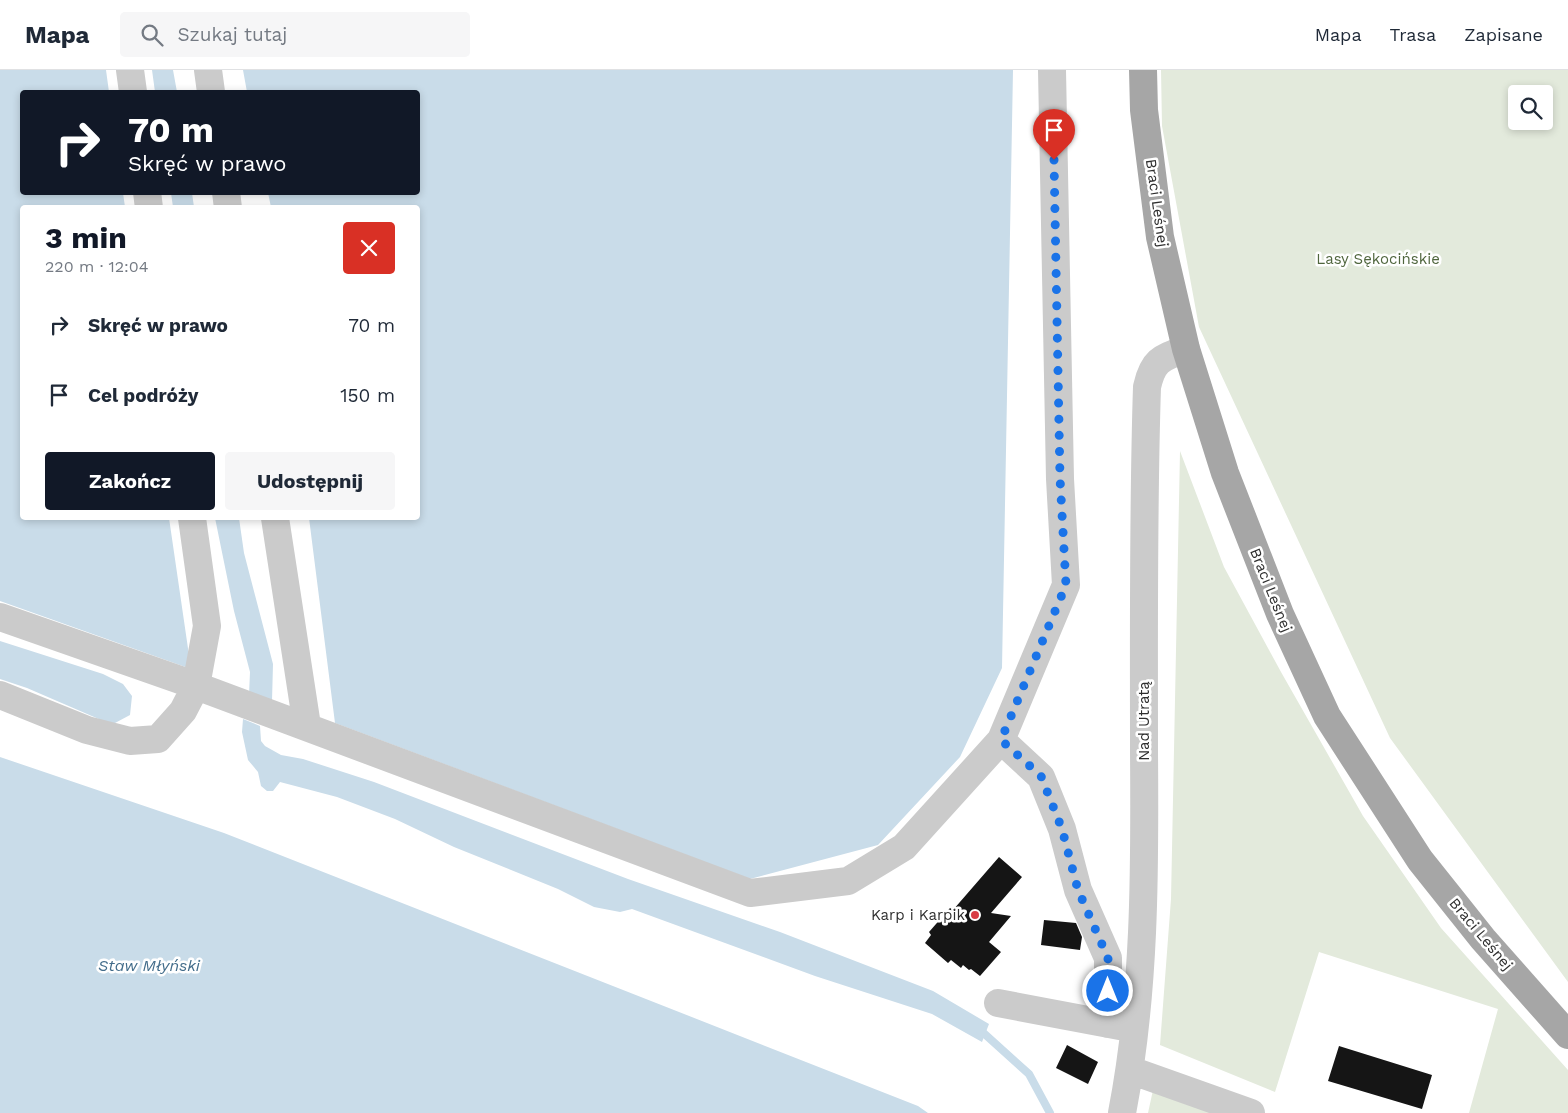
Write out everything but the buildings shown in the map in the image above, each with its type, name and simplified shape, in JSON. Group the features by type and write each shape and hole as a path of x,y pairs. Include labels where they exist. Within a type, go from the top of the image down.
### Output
{"main road":[{"name":"Braci Leśnej","path":"1143,70 1144,110 1160,237 1186,349 1225,473 1280,614 1327,716 1420,860 1483,939 1568,1035"}],"street":[{"path":"130,70 133,90"},
{"path":"208,70 211,90"},
{"path":"0,617 307,726 750,893 848,881 904,847 1001,740 1066,585 1060,478 1052,70"},
{"name":"Nad Utratą","path":"1122,1113 1130,1070 1121,1026 1145,885 1144,495 1147,387 1151,370 1156,365 1168,356 1186,349"},
{"path":"0,695 88,730 130,741 158,739 183,711 196,686 207,626 192,520"},
{"path":"275,520 307,726"},
{"path":"998,1003 1121,1026 1108,958 1078,890 1062,829 1041,776 1001,740"},
{"path":"1130,1070 1251,1113"}],"green space":[{"name":"Lasy Sękocińskie","path":"1161,70 1568,70 1568,982 1390,738 1199,327 1162,126"},
{"path":"1180,451 1224,567 1363,816 1441,928 1568,1070 1568,1113 1469,1113 1498,1009 1319,952 1275,1092 1160,1045 1171,899"},
{"path":"1153,1090 1217,1113 1148,1113"}],"water":[{"path":"0,70 106,70 109,90 20,90 20,195 123,195 125,205 20,205 20,520 169,520 191,669 0,601"},
{"path":"152,70 173,70 177,90 155,90"},
{"path":"243,70 1013,70 1002,668 960,757 878,845 750,879 335,723 309,520 420,520 420,205 271,205 268,195 420,195 420,90 247,90"},
{"path":"171,195 192,195 194,205 173,205"},
{"path":"215,520 239,520 244,553 273,664 272,701 249,695 250,672 234,611"},
{"path":"0,641 103,674 123,684 132,696 130,715 115,723 108,723 27,688 0,679"},
{"path":"243,719 260,726 261,741 265,746 281,755 303,759 374,782 628,879 780,932 933,991 989,1024 982,1042 932,1014 815,976 632,909 620,912 594,907 558,889 454,847 395,819 337,797 280,782 273,791 267,791 261,786 258,772 248,760 242,732"},
{"name":"Staw Młyński","path":"0,757 224,833 918,1106 928,1113 0,1113"}],"waterway":[{"path":"978,1028 1029,1074 1050,1113"}],"place":[{"name":"Karp i Karpik","path":"975,915"}],"route":[{"path":"1054,160 1060,478 1066,585 1001,740 1041,776 1062,829 1078,890 1108,958 1108,991"}]}
